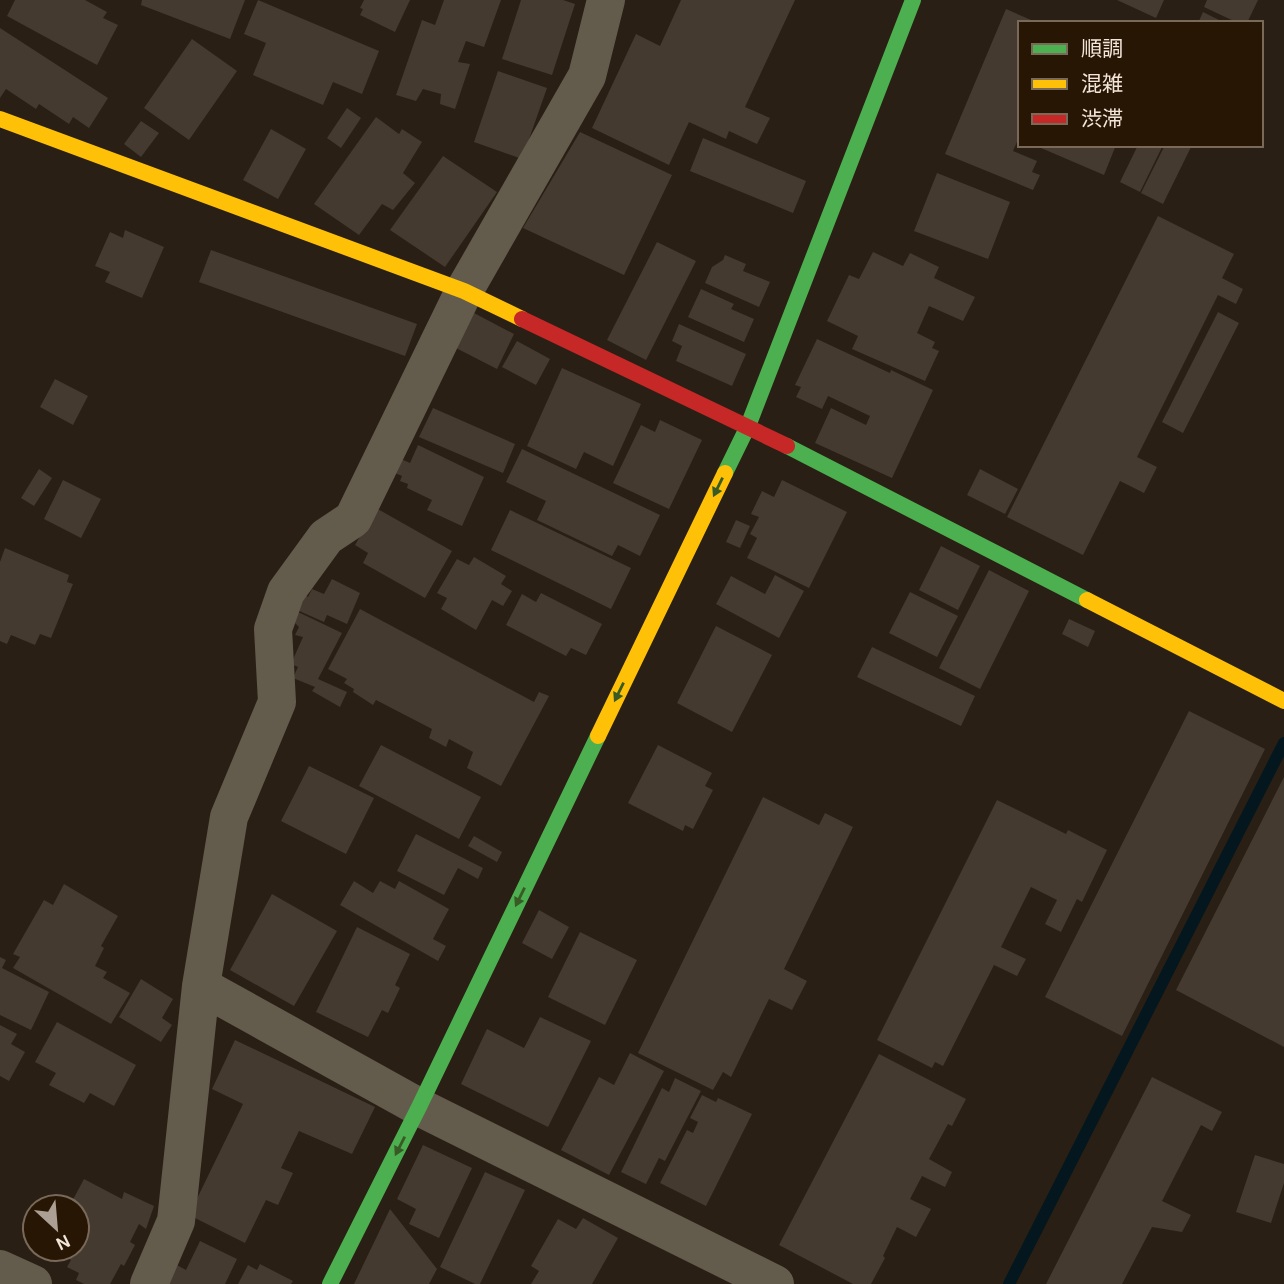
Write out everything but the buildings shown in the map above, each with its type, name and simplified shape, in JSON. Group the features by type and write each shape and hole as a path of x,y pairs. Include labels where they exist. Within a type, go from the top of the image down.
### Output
{"street":[{"path":"149,1284 176,1221 201,986 229,817 277,702 273,629 286,592 326,537 353,519 464,290 587,76 606,0"},
{"path":"330,1284 419,1107 748,426 913,0"},
{"path":"0,119 464,290 748,426 1284,701"},
{"path":"201,986 419,1107 775,1284"},
{"path":"0,1269 33,1284"}],"waterway":[{"path":"1009,1284 1284,743"}],"traffic: fast":[{"path":"725,473 748,426 913,0"},
{"path":"787,446 1087,600"},
{"path":"330,1284 419,1107 598,736"}],"traffic: slow":[{"path":"0,119 464,291 522,319"},
{"path":"598,736 725,473"},
{"path":"1087,600 1284,701"}],"traffic: jam":[{"path":"522,319 787,446"}]}
